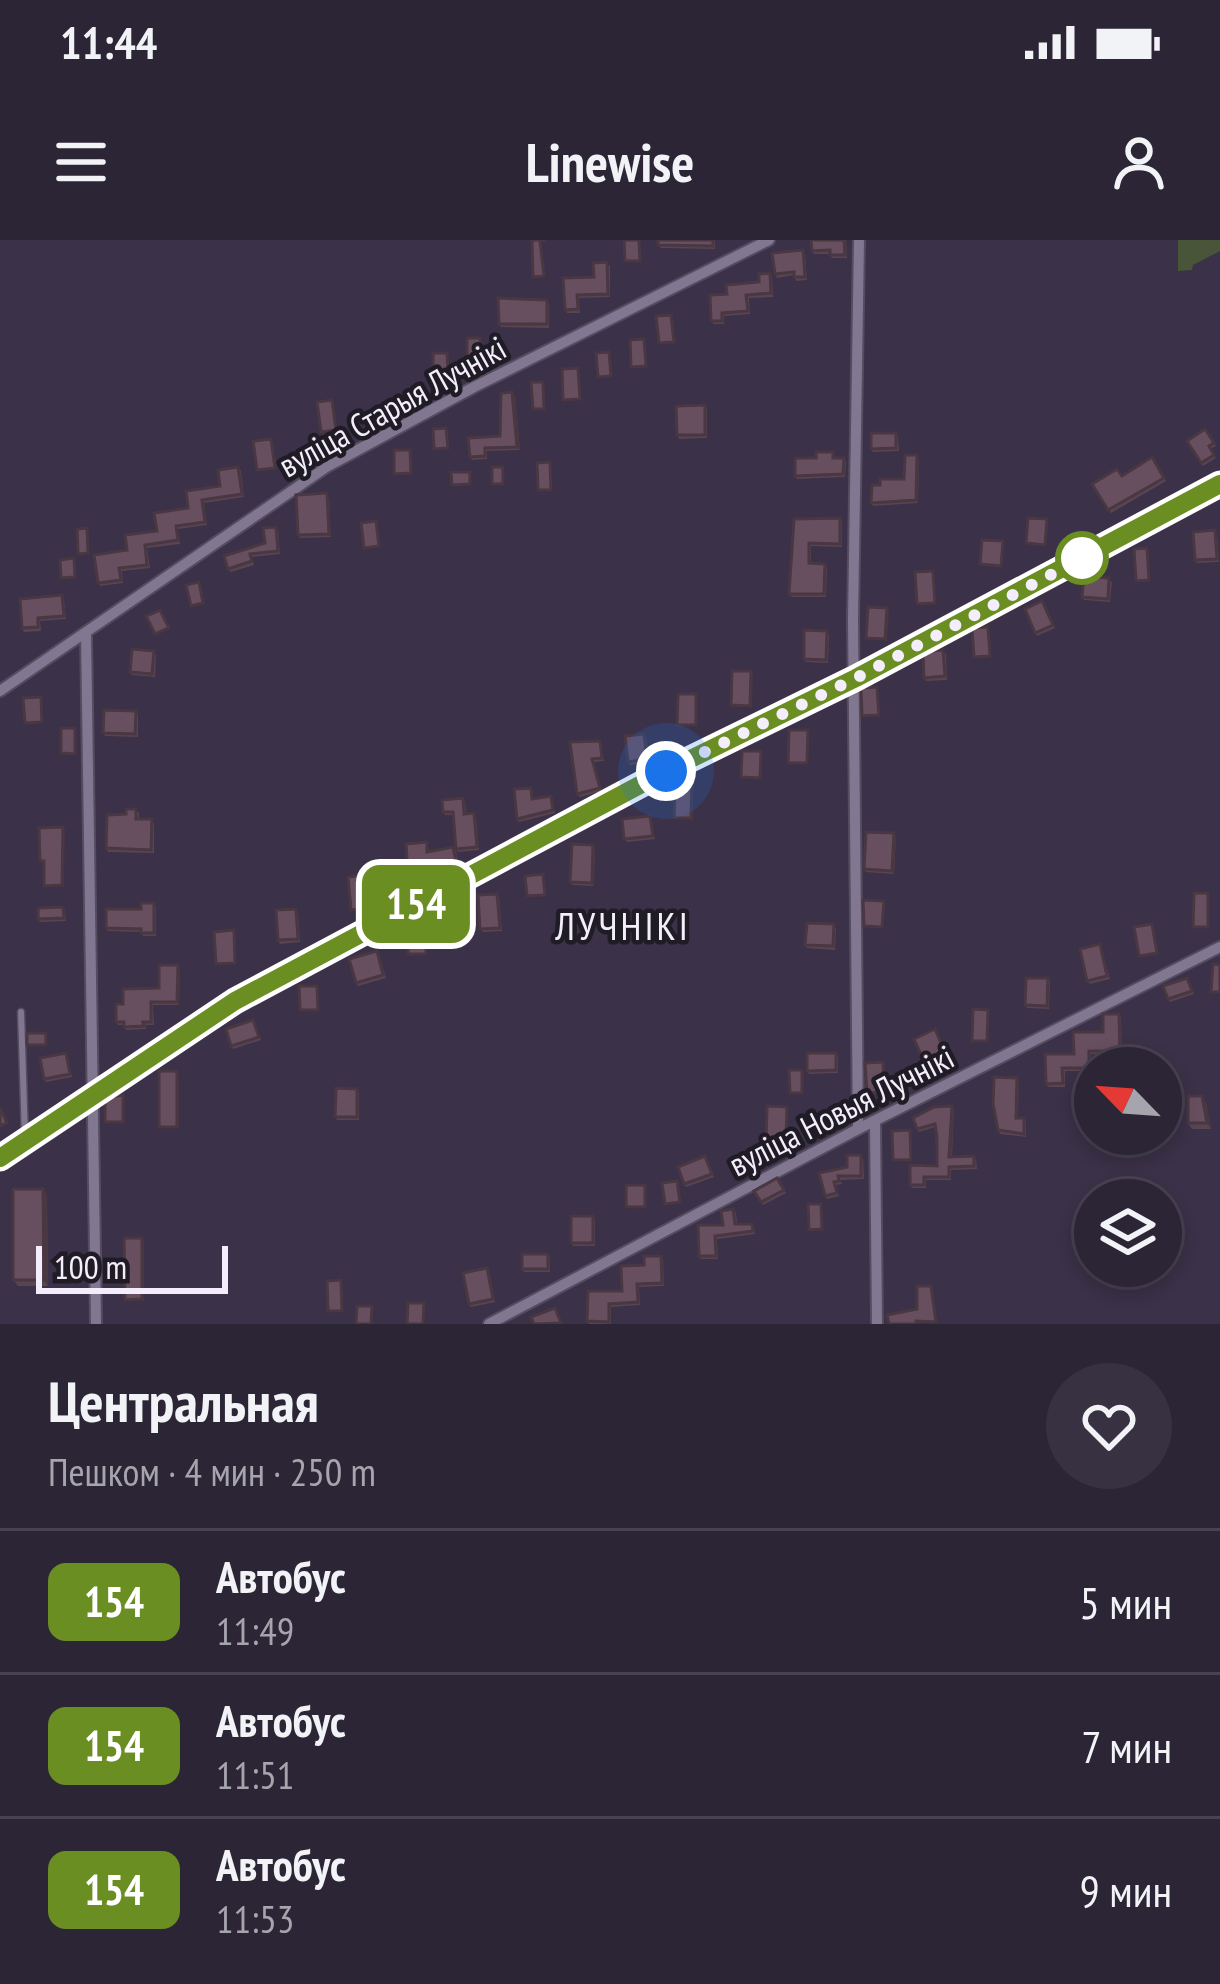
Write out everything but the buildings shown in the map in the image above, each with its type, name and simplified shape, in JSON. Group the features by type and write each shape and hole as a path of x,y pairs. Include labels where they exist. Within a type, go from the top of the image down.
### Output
{"main road":[{"path":"0,1158 235,1001 1220,484"}],"street":[{"name":"вуліца Старыя Лучнікі","path":"0,691 328,466 769,240"},
{"path":"858,1129 853,619 859,240"},
{"path":"86,633 96,1324"},
{"name":"вуліца Новыя Лучнікі","path":"489,1324 858,1129 1220,947"},
{"path":"875,1122 877,1324"}],"lane":[{"path":"21,1012 25,1142"}],"green space":[{"path":"1178,240 1220,240 1220,251 1192,270 1178,271"}],"bus line":[{"name":"154","path":"0,1158 235,1001 1220,484"}],"district":[{"name":"ЛУЧНІКІ","path":"623,925"}],"route":[{"path":"666,771 856,678 1088,555 1082,558"}]}
